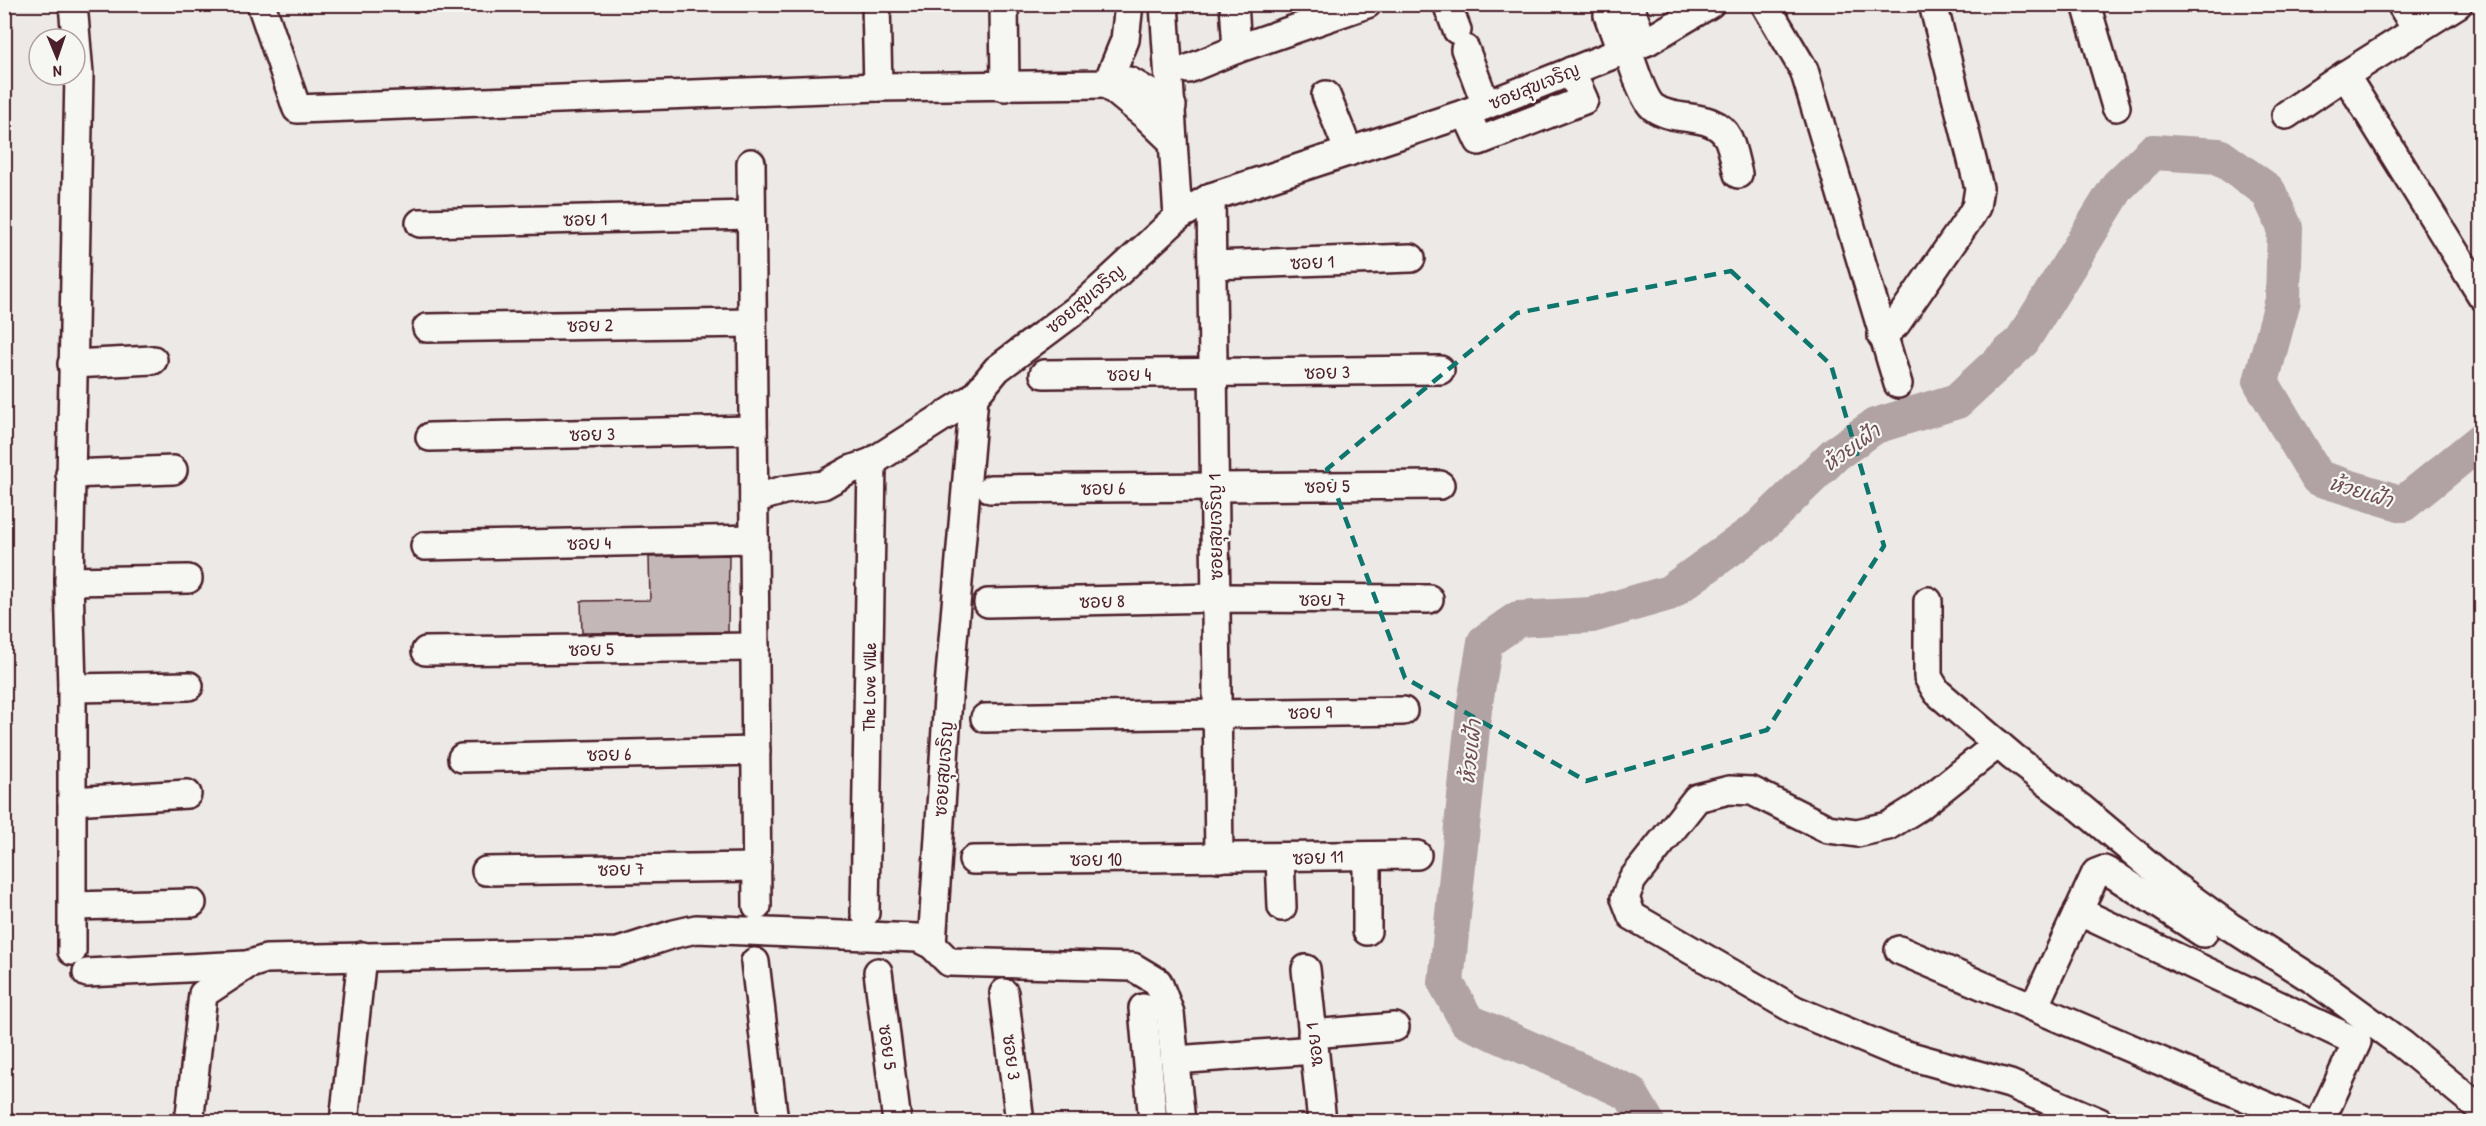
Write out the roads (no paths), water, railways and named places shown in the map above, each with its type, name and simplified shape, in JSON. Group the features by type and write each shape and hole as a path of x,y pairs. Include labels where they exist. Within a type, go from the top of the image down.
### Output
{"street":[{"path":"72,951 72,688 69,581 79,74 73,4"},
{"path":"261,4 297,109 878,87 1005,87 1107,84 1129,81 1172,106"},
{"path":"876,4 878,87"},
{"path":"1004,4 1005,87"},
{"path":"1107,84 1125,40 1129,4"},
{"path":"1164,4 1178,217"},
{"path":"1234,4 1237,49"},
{"path":"1188,69 1237,49 1367,4"},
{"path":"1447,4 1461,39 1476,109 1479,141 1584,100 1571,72"},
{"path":"1614,4 1608,15 1630,47 1651,106 1671,117 1692,118 1713,123 1728,138 1738,174"},
{"path":"1626,4 1630,7 1630,47"},
{"name":"ซอยสุขเจริญ","path":"932,945 948,698 974,397 997,369 1084,304 1178,217 1211,197 1476,109 1630,47 1710,4"},
{"path":"1765,4 1804,70 1898,384"},
{"path":"1882,336 1896,324 1970,217 1978,199 1979,188 1933,4"},
{"path":"2086,4 2116,107"},
{"path":"2401,4 2417,31"},
{"path":"2286,115 2458,4"},
{"path":"2345,75 2481,296"},
{"path":"1107,84 1173,142"},
{"path":"1326,95 1349,152"},
{"path":"751,163 757,906"},
{"name":"ซอยสุขเจริญ 1","path":"1211,197 1219,858"},
{"name":"ซอย 1","path":"420,223 751,215"},
{"name":"ซอย 1","path":"1212,265 1411,258"},
{"name":"ซอย 2","path":"427,328 752,323"},
{"path":"72,363 153,360"},
{"name":"ซอย 3","path":"1213,374 1440,370"},
{"name":"ซอย 4","path":"1044,374 1213,374"},
{"path":"754,499 784,490 823,485 861,466 974,397"},
{"name":"ซอย 3","path":"430,437 753,430"},
{"name":"The Love Ville","path":"861,466 865,913"},
{"path":"70,474 173,470"},
{"name":"ซอย 5","path":"1215,487 1440,485"},
{"name":"ซอย 6","path":"991,489 1215,487"},
{"name":"ซอย 4","path":"425,546 754,540"},
{"path":"69,581 188,579"},
{"name":"ซอย 7","path":"1216,598 1429,599"},
{"name":"ซอย 8","path":"988,603 1216,598"},
{"path":"1928,601 1930,682 1936,692 2174,886 2229,926 2315,981 2403,1045 2481,1110"},
{"name":"ซอย 5","path":"426,651 755,647"},
{"path":"72,688 189,686"},
{"name":"ซอย 9","path":"1217,713 1403,711"},
{"path":"985,718 1217,713"},
{"path":"1998,744 1920,806 1888,826 1857,833 1828,830 1752,791 1729,790 1697,798 1632,880 1625,898 1632,916 1795,1010 1896,1052 2010,1084 2099,1122"},
{"name":"ซอย 6","path":"462,758 756,750"},
{"path":"72,801 187,794"},
{"name":"ซอย 11","path":"1219,858 1417,855"},
{"path":"1367,856 1367,931"},
{"name":"ซอย 10","path":"973,860 1219,858"},
{"path":"1280,858 1282,907"},
{"name":"ซอย 7","path":"486,871 757,867"},
{"path":"2034,1007 2096,873 2104,870 2203,933"},
{"path":"73,906 192,903"},
{"path":"2078,911 2357,1042 2320,1122"},
{"path":"87,973 247,965 266,959 618,952 674,934 696,930 918,938 932,945 949,962 1133,967 1158,982 1170,1013 1180,1122"},
{"path":"1899,950 2304,1122"},
{"path":"344,1122 362,956"},
{"path":"755,962 774,1122"},
{"path":"186,1122 190,1115 203,994 247,965"},
{"name":"ซอย 1","path":"1306,969 1322,1122"},
{"name":"ซอย 5","path":"878,972 897,1122"},
{"name":"ซอย 3","path":"1004,993 1020,1122"},
{"path":"1143,1008 1154,1122"},
{"path":"1175,1060 1313,1042 1395,1027"}],"waterway":[{"name":"ห้วยเฝ้า","path":"1647,1122 1630,1093 1467,1021 1446,983 1474,709 1485,642 1518,619 1592,615 1669,593 1760,527 1835,454 1875,426 1957,401 2022,341 2118,186 2153,152 2219,156 2268,191 2285,228 2283,300 2261,382 2318,478 2403,504 2482,440"}]}
